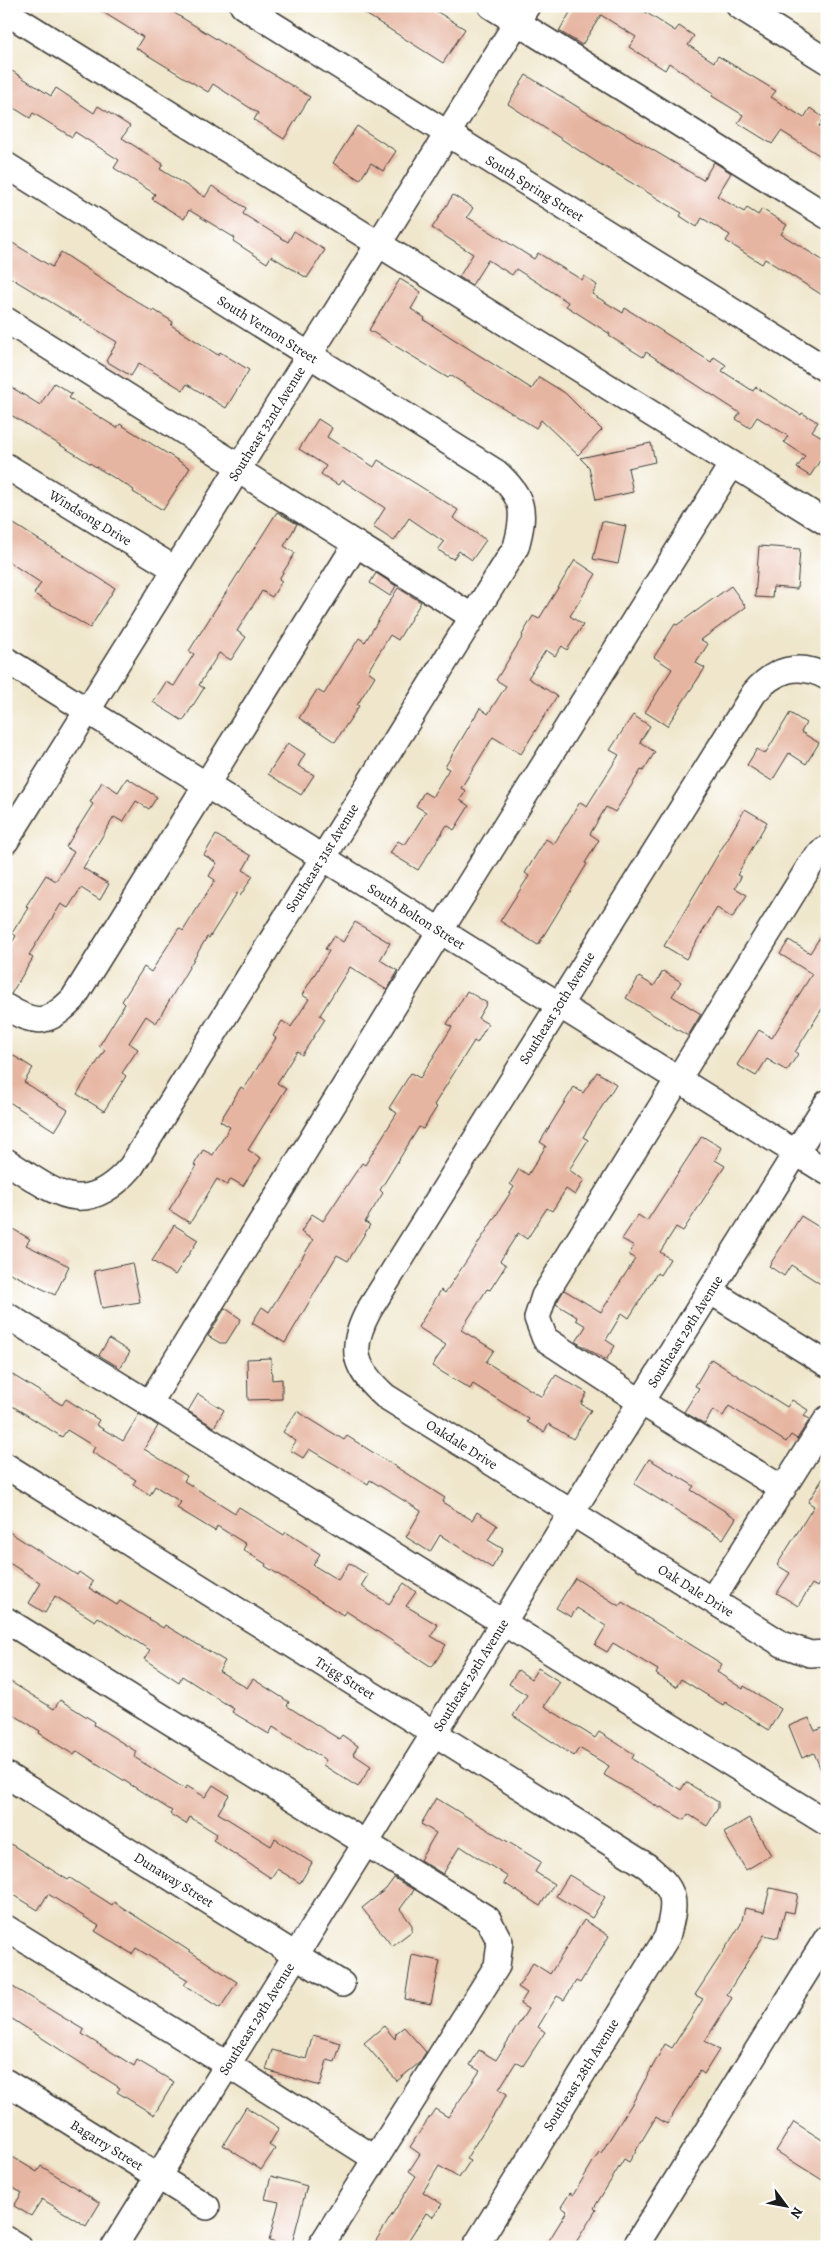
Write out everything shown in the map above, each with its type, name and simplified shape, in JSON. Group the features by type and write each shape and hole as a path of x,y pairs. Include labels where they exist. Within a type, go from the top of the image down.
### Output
{"street":[{"name":"South Spring Street","path":"243,6 827,370"},
{"path":"491,6 522,14 827,216"},
{"path":"739,6 827,61"},
{"path":"6,12 827,523"},
{"name":"Southeast 32nd Avenue","path":"6,841 522,14"},
{"name":"South Vernon Street","path":"6,165 496,472 511,486 520,503"},
{"path":"6,320 472,616"},
{"path":"149,1404 440,931 732,464"},
{"name":"Windsong Drive","path":"6,466 176,569"},
{"name":"Southeast 31st Avenue","path":"6,1161 55,1191 76,1198 93,1196 107,1190 131,1167 516,547 522,525 520,503"},
{"path":"6,1007 23,1017 41,1020 59,1014 74,999 356,544"},
{"name":"South Bolton Street","path":"6,660 827,1172"},
{"name":"Southeast 30th Avenue","path":"360,1367 357,1354 358,1341 366,1317 754,693 766,679 790,669 818,672 827,677"},
{"path":"783,1489 641,1402 545,1339 537,1318 544,1296 811,864 824,850 827,850"},
{"name":"Southeast 29th Avenue","path":"114,2247 827,1103"},
{"path":"710,1291 827,1364"},
{"path":"6,1315 827,1823"},
{"name":"Oakdale Drive","path":"360,1367 368,1381 385,1396 572,1513"},
{"path":"712,1600 827,1419"},
{"name":"Trigg Street","path":"6,1466 647,1866 668,1884 673,1899"},
{"name":"Oak Dale Drive","path":"572,1513 792,1648 810,1654 826,1654"},
{"path":"6,1620 488,1919 500,1942 497,1966 320,2247"},
{"name":"Dunaway Street","path":"6,1775 342,1984"},
{"name":"Southeast 28th Avenue","path":"475,2247 667,1936 673,1915 673,1899"},
{"path":"6,1928 376,2159"},
{"path":"636,2247 827,1938"},
{"name":"Bagarry Street","path":"6,2082 207,2206"},
{"path":"6,2239 19,2247"}],"building":[{"path":"93,6 163,6 310,97 284,139 254,120 258,113 213,84 208,92 136,48 143,37"},
{"path":"353,6 428,6 465,29 443,63"},
{"path":"574,6 636,6 675,31 679,26 694,36 688,45 714,62 718,56 776,91 771,97 804,118 810,108 824,118 819,126 827,130 827,160 781,131 772,144 738,123 743,115 712,96 714,93 669,63 665,70 629,47 636,37 601,15 582,45 559,31"},
{"path":"12,71 51,96 56,88 94,113 98,106 130,126 122,138 163,164 160,169 205,197 212,186 246,208 243,214 288,242 294,231 325,250 307,278 271,256 267,263 233,241 235,238 189,210 184,219 152,199 155,194 114,168 119,160 75,132 72,137 33,113 30,118 6,103 6,80"},
{"path":"526,75 615,130 616,128 703,180 714,162 731,173 717,196 744,212 747,208 758,215 762,209 787,225 781,234 827,263 827,298 765,259 762,264 726,241 730,235 702,218 697,227 680,216 682,213 595,161 508,104"},
{"path":"357,126 396,151 383,171 371,163 360,180 333,163"},
{"path":"453,195 473,208 467,217 534,259 538,253 582,280 584,276 597,285 592,294 623,313 625,308 711,362 714,357 726,365 722,371 753,391 756,387 801,415 802,413 818,422 812,431 827,440 827,450 810,476 797,468 805,456 784,442 788,436 757,417 750,428 736,419 740,413 646,352 643,357 609,336 610,334 566,306 568,302 516,269 512,275 488,260 472,285 459,277 473,254 432,228"},
{"path":"6,239 52,267 61,252 153,312 154,310 173,322 171,325 218,355 220,352 249,370 226,408 187,384 183,390 139,363 131,376 106,361 117,342 6,275"},
{"path":"400,279 421,292 411,309 425,318 424,320 532,389 539,377 565,393 602,430 578,455 541,420 536,428 450,375 448,378 369,330"},
{"path":"54,383 72,394 69,398 117,428 120,424 190,468 163,510 133,492 134,490 6,412 6,384 40,405"},
{"path":"318,419 332,428 327,437 374,467 378,460 458,510 453,518 486,540 472,560 459,551 453,559 438,550 444,542 409,518 394,541 373,527 385,508 342,480 338,485 321,474 326,466 299,449"},
{"path":"651,443 655,462 628,468 633,492 596,500 589,467 580,458"},
{"path":"277,512 297,524 284,546 295,553 279,579 282,581 272,597 262,591 237,631 246,637 231,660 219,653 199,685 204,688 183,721 153,702 166,682 174,686 194,654 189,651"},
{"path":"6,519 115,588 90,628 34,594 41,583 6,560"},
{"path":"602,521 626,526 618,564 593,559"},
{"path":"759,546 800,549 797,589 773,587 772,598 755,597"},
{"path":"575,560 596,574 570,616 583,625 567,650 562,646 555,656 546,650 528,678 557,696 521,754 493,737 461,788 466,791 460,800 469,806 454,830 447,825 418,870 390,853 398,841 405,845 426,812 416,806 424,792 432,797 449,769 445,767 480,708 488,714 506,686 496,680 533,616 539,619"},
{"path":"376,573 396,586 390,596 370,583"},
{"path":"731,586 746,607 701,640 708,644 696,663 705,668 667,726 645,712 672,669 654,657 675,624 677,625"},
{"path":"398,588 421,602 398,640 390,635 368,671 375,676 357,705 359,706 335,742 299,718 317,690 324,694 359,638 365,642"},
{"path":"790,713 806,723 801,732 819,743 806,764 789,753 772,781 747,765 757,749 765,754"},
{"path":"633,715 650,726 640,742 655,752 643,771 641,770 615,812 606,807 590,834 599,840 585,863 587,864 538,945 500,921 529,876 525,873 546,839 554,844 580,802 587,806 619,755 610,750"},
{"path":"288,743 305,754 298,766 314,775 301,795 268,774"},
{"path":"127,778 157,797 149,809 136,801 123,822 114,817 83,868 109,884 100,900 81,888 68,908 61,904 29,955 33,958 11,994 6,993 6,952 16,936 12,933 28,908 26,906 46,875 56,881 74,852 66,847 93,804 90,802 102,782 118,792"},
{"path":"745,809 767,822 737,875 741,877 735,888 747,895 732,918 717,908 686,959 664,946"},
{"path":"216,835 251,856 243,870 253,876 240,896 237,893 209,938 207,937 156,1023 146,1016 129,1043 138,1049 122,1073 126,1076 104,1111 77,1094 105,1050 99,1046 125,1004 122,1001 144,967 151,972 179,928 183,931 215,880 209,876 217,863 204,855"},
{"path":"355,922 390,943 380,960 398,971 387,990 350,967 320,1015 325,1019 302,1055 297,1051 277,1083 286,1089 248,1150 261,1158 243,1186 231,1179 227,1185 217,1179 190,1223 169,1210 196,1166 194,1165 203,1150 213,1155 230,1127 220,1121 241,1087 244,1089 276,1038 273,1036 282,1021 291,1027 309,999 302,995 329,951 325,949 334,936 343,942"},
{"path":"827,926 827,1001 795,1052 798,1054 787,1071 767,1059 756,1076 737,1065 759,1030 772,1038 812,974 780,954 789,940 810,953"},
{"path":"663,971 681,982 672,996 701,1014 688,1036 626,998 639,977 654,986"},
{"path":"467,991 487,1003 478,1018 488,1024 477,1043 474,1041 434,1105 437,1107 423,1129 419,1127 380,1190 383,1193 365,1222 370,1225 348,1261 337,1255 285,1343 252,1323 262,1307 269,1312 313,1240 301,1232 312,1214 323,1221 362,1163 365,1165 397,1113 389,1108 411,1073 420,1078 452,1027 447,1024"},
{"path":"6,1051 33,1068 24,1082 68,1110 55,1131 6,1100"},
{"path":"597,1072 616,1084 583,1137 588,1140 569,1170 584,1180 575,1195 566,1189 552,1211 547,1208 527,1239 518,1233 500,1261 506,1265 490,1290 487,1289 461,1330 494,1350 486,1362 542,1397 556,1375 587,1393 581,1404 591,1410 573,1439 549,1424 544,1432 527,1422 529,1419 473,1384 470,1389 432,1366 446,1345 418,1327 441,1290 445,1293 483,1236 514,1187 510,1184 519,1169 528,1175 546,1146 540,1142 574,1087 583,1093"},
{"path":"702,1136 722,1148 715,1160 725,1166 683,1231 676,1227 660,1252 670,1259 660,1275 657,1273 629,1318 622,1313 606,1340 615,1346 606,1360 576,1342 586,1326 576,1320 577,1317 556,1304 564,1290 601,1312 635,1259 629,1255 634,1246 622,1239 638,1215 647,1221"},
{"path":"801,1216 827,1232 827,1288 791,1265 784,1276 769,1266"},
{"path":"6,1225 30,1239 26,1245 69,1266 55,1295 6,1271"},
{"path":"174,1225 198,1240 175,1275 152,1261"},
{"path":"132,1263 140,1302 102,1308 94,1271"},
{"path":"225,1308 241,1319 226,1343 220,1343 208,1336"},
{"path":"109,1339 130,1352 120,1368 99,1355"},
{"path":"271,1358 272,1380 282,1379 282,1399 248,1400 247,1359"},
{"path":"711,1359 787,1407 792,1400 808,1410 804,1416 810,1419 797,1439 791,1435 786,1442 729,1406 723,1416 713,1410 705,1424 684,1412 699,1388 695,1386"},
{"path":"6,1371 62,1405 66,1399 99,1420 96,1425 123,1441 139,1414 158,1426 144,1449 187,1476 184,1481 235,1513 239,1507 284,1535 286,1532 320,1554 313,1565 338,1580 349,1563 368,1575 361,1586 389,1604 404,1583 416,1592 406,1606 438,1625 431,1636 446,1645 432,1667 346,1611 343,1615 265,1566 266,1564 243,1550 246,1544 217,1526 215,1531 177,1508 181,1502 155,1486 150,1495 133,1484 136,1480 92,1452 95,1447 67,1430 62,1437 6,1402"},
{"path":"198,1394 224,1410 214,1427 188,1411"},
{"path":"297,1411 344,1440 347,1436 445,1498 442,1502 472,1520 477,1512 497,1525 488,1540 503,1549 492,1568 440,1535 430,1552 406,1537 421,1511 370,1480 368,1484 309,1449 303,1458 290,1450 296,1441 283,1432"},
{"path":"649,1459 694,1486 691,1490 736,1518 723,1539 634,1484"},
{"path":"827,1472 827,1571 817,1587 812,1584 798,1606 777,1593 790,1573 777,1565 814,1506 808,1502"},
{"path":"6,1530 77,1575 79,1572 93,1582 89,1588 117,1605 120,1601 163,1628 165,1625 225,1661 219,1671 247,1688 253,1679 289,1702 287,1706 339,1739 342,1735 358,1746 353,1754 371,1766 358,1787 323,1765 326,1760 273,1727 269,1734 232,1712 234,1709 182,1676 179,1682 144,1659 150,1650 98,1617 95,1621 55,1596 45,1613 29,1603 41,1583 6,1561"},
{"path":"575,1578 619,1606 622,1602 722,1664 717,1672 743,1689 744,1686 781,1709 769,1730 725,1702 723,1705 681,1679 676,1687 656,1674 658,1670 613,1643 607,1652 595,1645 606,1626 577,1608 571,1617 556,1608"},
{"path":"538,1668 560,1682 544,1706 595,1738 599,1732 634,1754 632,1759 681,1790 686,1782 718,1802 718,1808 707,1826 688,1814 684,1820 660,1808 604,1775 609,1766 579,1748 574,1756 513,1716 527,1695 509,1684 518,1670 531,1679"},
{"path":"6,1679 54,1709 60,1700 95,1722 94,1725 137,1752 134,1757 185,1789 187,1786 205,1797 213,1785 229,1795 218,1813 271,1846 275,1839 312,1863 300,1883 277,1869 271,1878 213,1840 217,1834 190,1817 186,1824 170,1814 172,1811 77,1751 74,1755 39,1733 40,1731 6,1710"},
{"path":"809,1718 815,1731 827,1726 827,1784 814,1753 802,1758 789,1726"},
{"path":"436,1798 541,1862 535,1872 554,1884 540,1906 504,1883 508,1877 460,1846 443,1874 420,1860 436,1833 421,1824"},
{"path":"749,1818 771,1855 746,1870 724,1833"},
{"path":"6,1841 112,1905 114,1902 237,1982 220,2008 184,1985 188,1980 136,1948 132,1954 95,1931 99,1926 48,1894 38,1910 6,1890"},
{"path":"569,1875 605,1897 592,1918 556,1896"},
{"path":"394,1878 414,1890 400,1909 412,1925 412,1931 392,1946 362,1908 386,1889"},
{"path":"770,1888 798,1894 794,1913 785,1911 778,1938 764,1935 727,1994 732,1998 705,2041 719,2050 704,2074 700,2071 667,2124 656,2117 629,2162 624,2159 573,2247 545,2247 567,2211 561,2207 570,2193 573,2195 599,2152 601,2153 633,2102 665,2044 672,2048 703,1999 695,1995 741,1924 745,1908 764,1912"},
{"path":"584,1920 609,1936 580,1983 576,1981 564,2000 557,1996 538,2027 545,2032 523,2066 516,2062 499,2089 507,2094 466,2159 470,2161 459,2178 439,2166 423,2192 442,2204 433,2217 426,2213 404,2247 372,2247 416,2176 409,2171 420,2154 410,2147 421,2130 435,2109 448,2117 480,2071 470,2065 479,2050 496,2060 528,2009 520,2004 527,1993 518,1987 533,1963 550,1974"},
{"path":"412,1955 440,1961 431,2004 405,1999"},
{"path":"6,1983 84,2030 82,2034 134,2066 137,2060 174,2082 154,2115 117,2092 120,2088 6,2015"},
{"path":"384,2026 395,2039 396,2033 404,2027 426,2052 419,2063 397,2081 364,2043"},
{"path":"313,2035 341,2043 335,2062 327,2060 320,2086 266,2070 272,2050 306,2059"},
{"path":"246,2107 279,2128 269,2145 275,2149 261,2170 223,2145"},
{"path":"794,2122 827,2143 827,2183 776,2151"},
{"path":"6,2153 37,2172 41,2166 100,2203 86,2226 42,2199 31,2216 14,2206 22,2193 6,2184"},
{"path":"271,2176 307,2186 291,2247 269,2241 279,2202 265,2199"}]}
